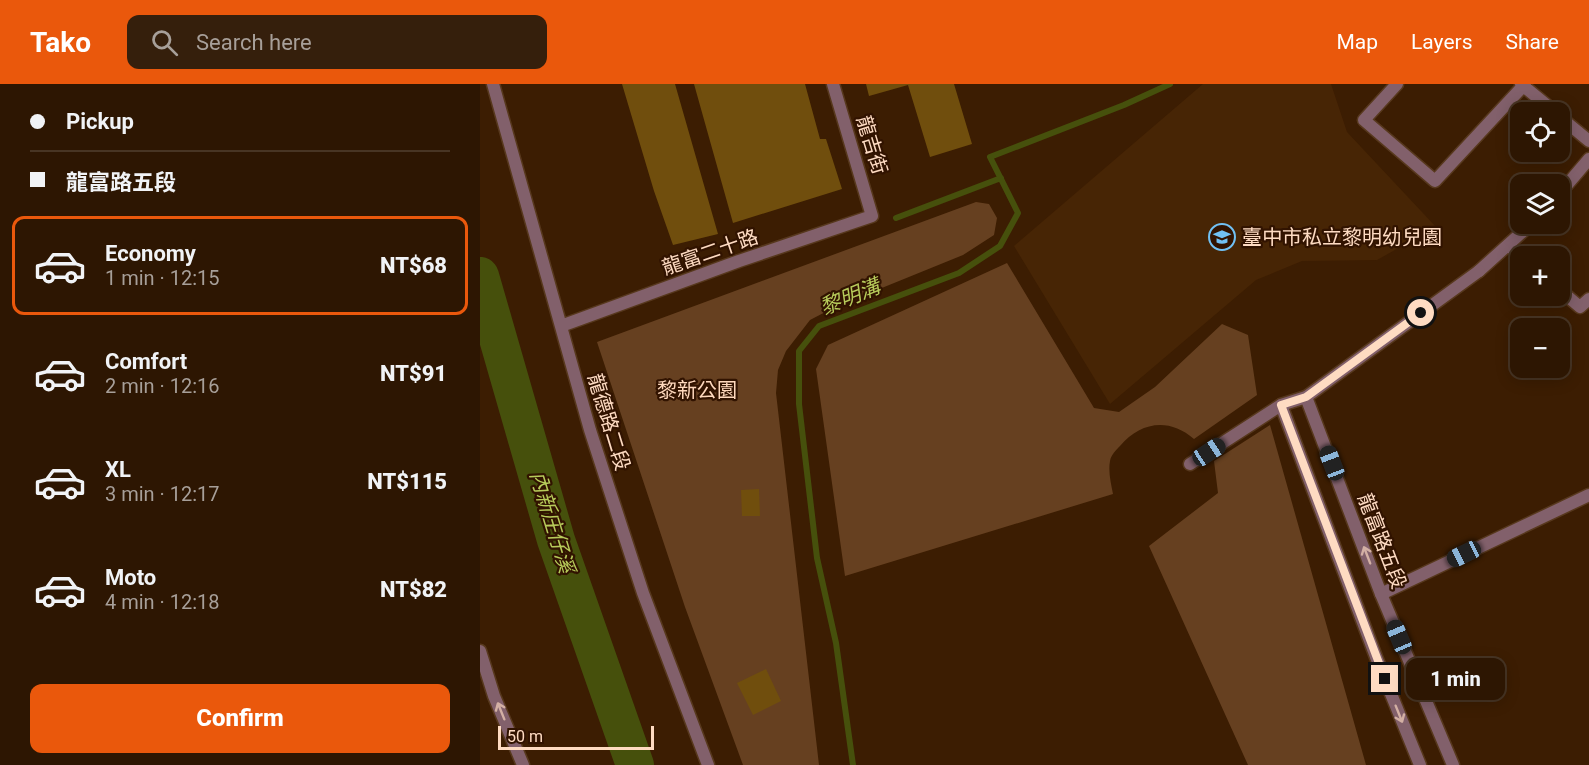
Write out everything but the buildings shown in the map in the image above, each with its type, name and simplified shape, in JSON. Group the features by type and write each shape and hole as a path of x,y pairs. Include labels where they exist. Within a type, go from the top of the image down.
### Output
{"street":[{"name":"龍德路二段","path":"492,84 590,430 643,593 708,765"},
{"name":"龍吉街","path":"833,84 872,216"},
{"path":"1397,84 1364,120 1435,181 1523,85 1543,102"},
{"path":"1570,125 1589,141"},
{"path":"1570,181 1589,159"},
{"name":"龍富二十路","path":"561,326 739,261 872,216"},
{"path":"1190,464 1281,405 1306,397 1479,271 1520,234"},
{"path":"1570,299 1581,308 1589,299"},
{"name":"龍富路五段","path":"1306,397 1381,594 1453,765"},
{"path":"1281,405 1376,657 1420,765"},
{"path":"1381,594 1589,495"},
{"path":"480,651 494,696 523,765"}],"shaded area":[{"name":"臺中市私立黎明幼兒園","path":"1203,84 1331,84 1347,132 1436,227 1377,260 1302,261 1256,280 1110,404 1014,246"}],"green space":[{"name":"黎新公園","path":"976,202 989,204 997,218 994,235 963,255 835,307 810,320 786,351 778,370 776,393 819,765 743,765 685,607 597,342"},
{"path":"1007,263 1094,408 1119,412 1155,387 1222,324 1248,335 1257,395 1194,439 1175,427 1165,425 1146,427 1136,432 1117,449 1111,459 1109,465 1113,494 845,576 816,369 828,345"},
{"path":"1270,425 1366,765 1248,765 1149,546 1218,493 1214,461"}],"waterway":[{"name":"黎明溝","path":"853,765 836,643 817,558 799,404 799,351 819,326 959,273 1000,246 1018,213 990,157 1124,105 1170,84"},
{"path":"896,218 1001,178"},
{"name":"內新庄仔溪","path":"480,276 556,540 635,765"}],"place":[{"name":"臺中市私立黎明幼兒園","path":"1222,237"}],"route":[{"path":"1385,679 1281,405 1306,397 1421,313"}]}
